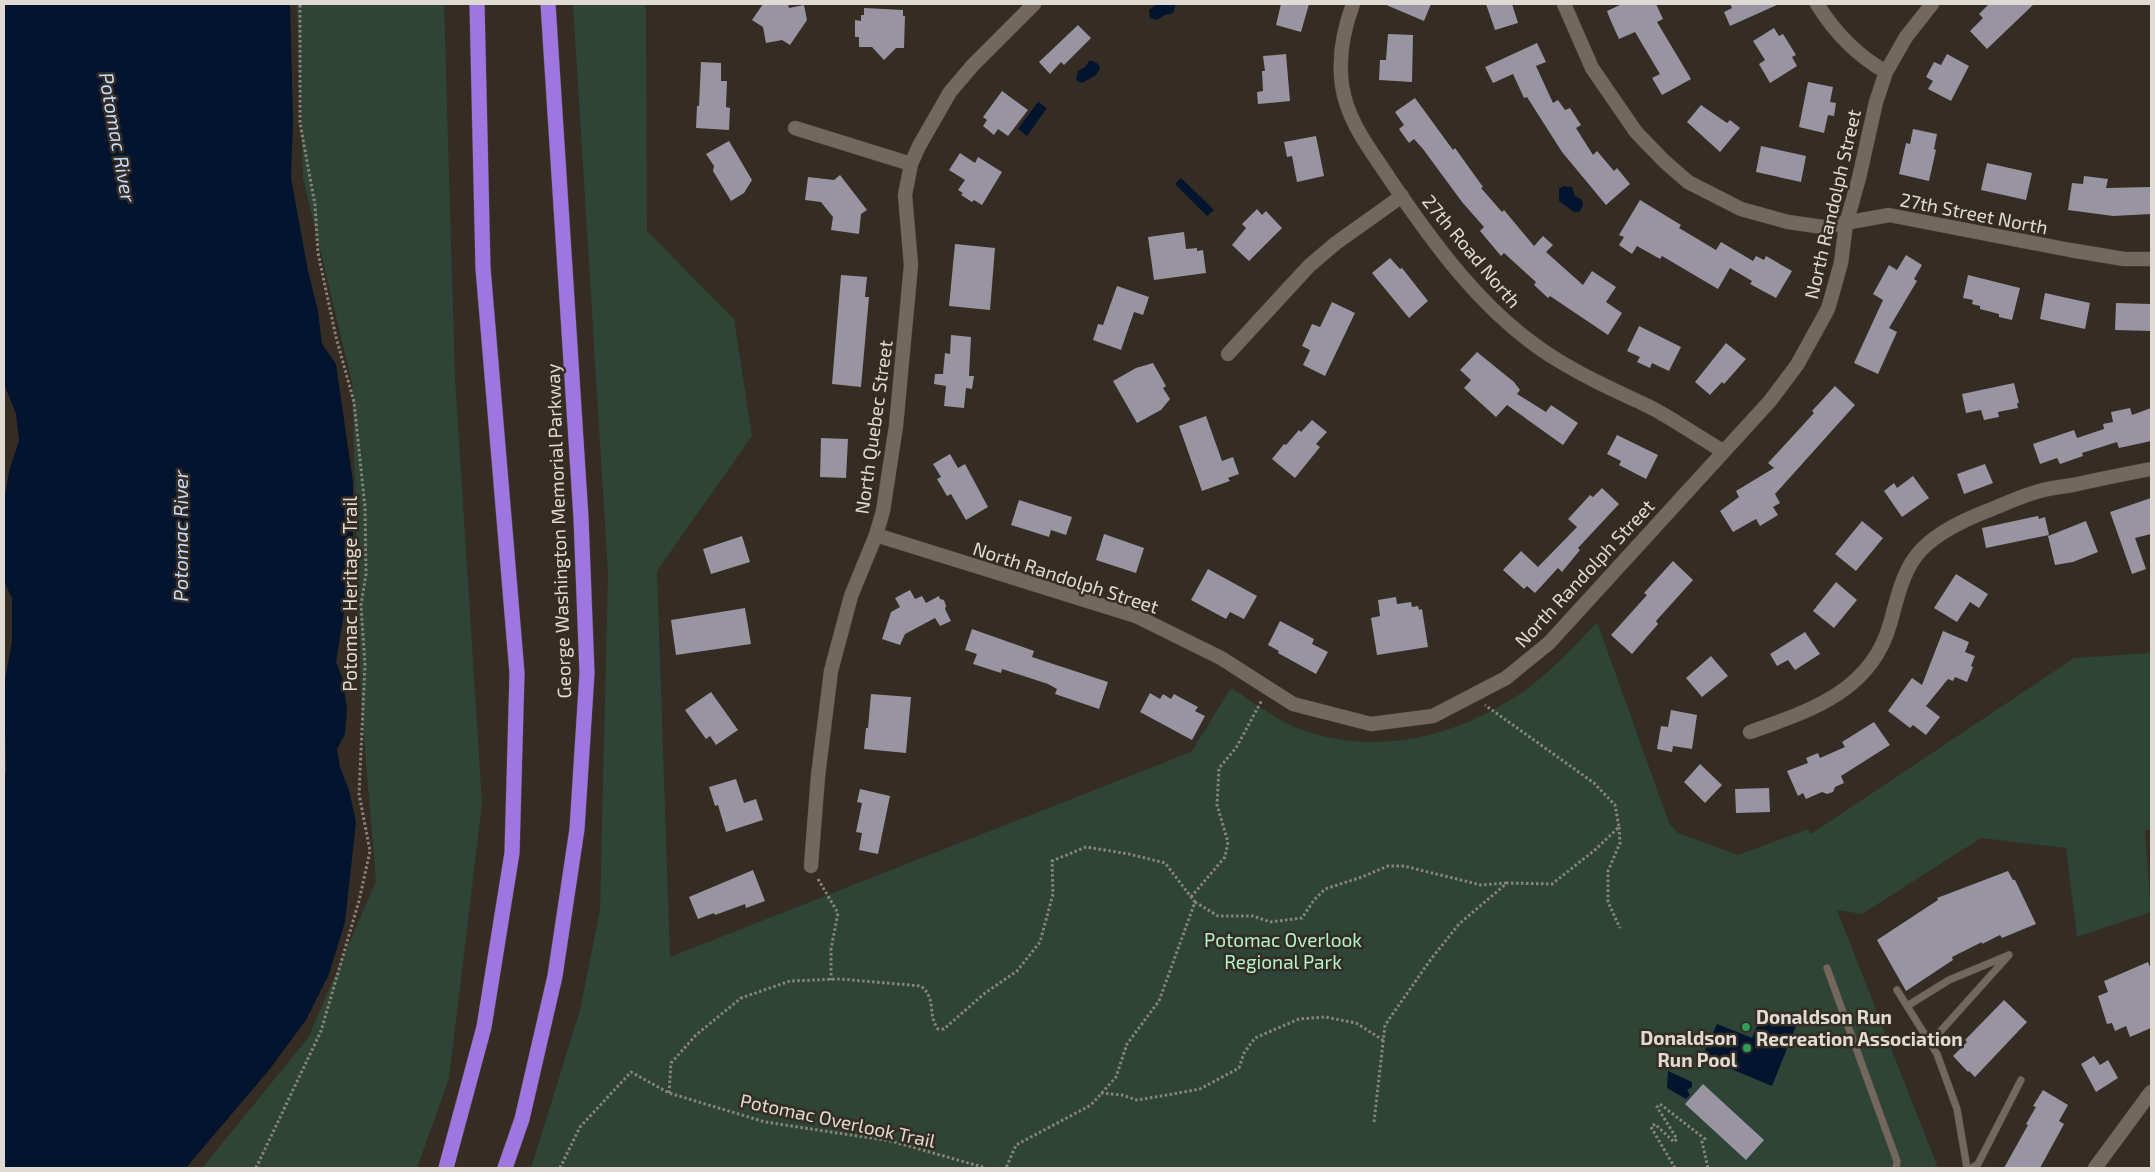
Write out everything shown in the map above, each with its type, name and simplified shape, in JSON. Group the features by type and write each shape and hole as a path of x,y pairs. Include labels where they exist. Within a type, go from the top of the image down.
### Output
{"highway":[{"path":"446,1168 484,1027 512,853 517,673 483,268 477,4"},
{"name":"George Washington Memorial Parkway","path":"505,1168 522,1119 554,976 577,829 587,673 581,518 548,4"}],"street":[{"name":"North Quebec Street","path":"811,866 818,776 831,671 851,596 876,535 883,511 896,426 911,266 905,195 912,164 919,146 950,92 978,59 1034,4"},
{"name":"27th Road North","path":"1353,4 1342,39 1340,61 1342,86 1348,109 1359,134 1450,261 1484,300 1518,332 1548,354 1594,380 1650,407 1723,451"},
{"name":"27th Street North","path":"1564,4 1592,68 1631,124 1664,161 1688,182 1741,209 1788,222 1823,228 1889,215 2070,250 2124,259 2151,259"},
{"path":"1817,4 1831,26 1852,48 1871,64 1886,72"},
{"name":"North Randolph Street","path":"876,535 1136,616 1221,658 1293,704 1371,724 1433,716 1473,696 1506,678 1549,642 1770,401 1798,365 1828,309 1841,263 1846,224 1859,178 1876,102 1886,72 1906,37 1932,4"},
{"path":"795,128 912,164"},
{"path":"1228,354 1309,266 1336,243 1402,196"},
{"path":"1750,732 1831,700 1865,672 1888,633 1900,587 1912,562 1922,549 1949,529 1965,520 2034,492 2151,469"},
{"path":"2095,1168 2151,1092"}],"lane":[{"path":"1906,1006 1949,980 2009,955 1930,1044"},
{"path":"1827,968 1896,1161 1896,1168"},
{"path":"1897,990 1937,1054 1957,1109 1967,1168"},
{"path":"1972,1168 1978,1164 2020,1080"}],"path":[{"name":"Potomac Heritage Trail","path":"256,1168 321,1031 359,901 370,851 360,794 365,665 361,605 366,574 366,507 354,402 336,337 318,253 315,205 300,123 300,4"},
{"path":"1191,897 1225,857 1227,850 1228,842 1217,805 1219,768 1236,748 1269,688"},
{"path":"1473,696 1594,783 1615,805 1620,843 1608,871 1608,902 1620,928"},
{"path":"669,1093 671,1063 696,1035 741,998 790,981 831,980 921,986 927,991 931,999 934,1024 938,1029 944,1029 985,994 1017,971 1040,942 1052,894 1052,861 1086,847 1130,854 1165,863 1195,902 1218,916 1252,916 1270,922 1302,918 1314,900 1325,889 1388,866 1404,866 1480,885 1507,883 1552,884 1596,849 1619,826"},
{"path":"811,866 838,913 831,949 831,980"},
{"path":"1374,1122 1385,1025 1431,958 1459,924 1507,883"},
{"path":"1006,1168 1016,1145 1091,1105 1116,1077 1127,1044 1158,1001 1195,902"},
{"path":"1101,1093 1122,1095 1137,1100 1200,1089 1240,1068 1244,1053 1255,1038 1299,1019 1325,1017 1356,1023 1384,1040"},
{"name":"Potomac Overlook Trail","path":"560,1168 580,1127 630,1072 669,1093 765,1122 891,1141 986,1168"},
{"path":"1675,1168 1651,1127 1655,1124 1674,1142 1677,1139 1657,1107 1660,1104 1705,1139 1702,1142 1708,1168"}],"green space":[{"path":"297,4 444,4 455,377 482,804 449,1079 417,1168 202,1168 308,1038 376,881 361,703 352,383 303,178"},
{"name":"Potomac Overlook Regional Park","path":"573,4 644,4 646,10 647,231 734,319 752,436 657,571 670,957 1191,752 1231,688 1273,716 1300,729 1325,737 1351,741 1377,742 1402,740 1452,728 1500,706 1536,682 1572,649 1597,622 1669,823 1678,833 1738,855 1808,829 1810,834 2074,658 2151,653 2151,829 2145,831 2151,912 2077,937 2066,848 1981,838 1862,914 1837,910 1938,1168 531,1168 580,1010 600,910 608,573"}],"water":[{"name":"Potomac River","path":"4,4 290,4 293,121 291,178 308,271 318,311 322,344 336,364 353,482 353,559 336,662 343,680 347,709 345,734 337,749 340,767 349,790 356,822 345,922 329,974 306,1020 269,1070 186,1168 4,1168 4,779 6,772 4,686 12,641 12,598 4,582 4,501 9,472 19,440 16,414 4,384"},
{"path":"1157,4 1176,4 1173,13 1157,20 1150,18 1149,10"},
{"path":"1089,61 1096,63 1100,69 1095,76 1082,83 1076,80 1078,71 1085,67"},
{"path":"1038,102 1047,108 1027,136 1018,129"},
{"path":"1181,178 1214,210 1207,216 1175,184"},
{"path":"1563,186 1572,187 1575,196 1582,200 1583,206 1579,212 1574,212 1559,201 1559,189"},
{"name":"Donaldson Run Pool","path":"1763,1012 1796,1026 1772,1086 1702,1057 1717,1024 1752,1038"},
{"path":"1668,1071 1692,1082 1692,1087 1687,1090 1690,1095 1686,1099 1667,1088"}],"building":[{"path":"763,4 788,4 789,8 804,5 807,20 790,45 782,40 766,43 763,27 752,20"},
{"path":"1281,4 1309,4 1301,32 1276,25"},
{"path":"1384,4 1431,4 1424,21"},
{"path":"1486,4 1512,4 1518,23 1495,30"},
{"path":"1622,4 1656,4 1663,19 1657,22 1691,79 1662,95 1652,78 1660,74 1635,32 1619,39 1610,19 1607,11"},
{"path":"1730,4 1779,4 1730,26 1724,12 1732,8"},
{"path":"1989,4 2034,4 1987,49 1970,31 1983,18 1979,14"},
{"path":"864,8 903,10 903,16 905,16 904,48 896,48 884,60 872,47 859,47 859,37 855,37 855,20 861,21 861,15 864,15"},
{"path":"1078,25 1091,38 1064,65 1061,62 1050,74 1039,62"},
{"path":"1774,28 1779,36 1783,34 1796,55 1792,57 1797,66 1770,83 1759,64 1765,60 1753,41"},
{"path":"1388,34 1413,35 1412,82 1379,80 1380,60 1386,60"},
{"path":"1537,43 1546,62 1536,66 1553,103 1558,100 1565,110 1570,108 1581,125 1576,128 1593,155 1597,151 1614,171 1617,168 1630,184 1606,205 1562,152 1527,97 1524,98 1513,74 1493,83 1485,67"},
{"path":"1286,54 1290,101 1258,104 1257,92 1263,91 1262,71 1265,71 1263,56"},
{"path":"1947,54 1969,66 1951,101 1928,89 1933,81 1926,77 1934,62 1941,65"},
{"path":"701,62 721,63 721,81 727,81 726,107 730,108 729,130 696,128"},
{"path":"1808,82 1833,87 1830,102 1836,103 1834,116 1828,115 1824,133 1799,127"},
{"path":"1002,91 1028,110 1008,136 998,129 994,135 983,126 987,120 983,117"},
{"path":"1415,98 1453,150 1455,148 1483,187 1481,188 1502,212 1504,210 1534,246 1543,236 1553,245 1546,252 1583,285 1592,271 1616,287 1606,302 1622,313 1608,335 1550,296 1548,298 1534,285 1536,282 1504,253 1501,256 1480,231 1484,227 1462,202 1423,149 1414,139 1409,143 1399,129 1404,125 1395,112"},
{"path":"1701,105 1727,123 1730,120 1740,128 1720,152 1687,122"},
{"path":"1913,129 1937,134 1934,149 1936,150 1929,181 1899,174 1906,143 1910,144"},
{"path":"1316,136 1324,176 1297,182 1292,156 1287,157 1284,142"},
{"path":"729,141 752,180 744,193 731,201 713,171 714,166 706,154"},
{"path":"1761,146 1806,156 1801,182 1756,172"},
{"path":"960,153 975,163 978,157 1002,172 982,205 974,200 972,202 961,195 963,193 958,190 965,180 949,170"},
{"path":"1987,163 2032,173 2026,200 1981,190"},
{"path":"840,175 867,210 861,214 859,234 831,230 833,217 821,202 805,200 808,177 834,180"},
{"path":"2084,176 2108,179 2106,188 2151,187 2151,214 2113,216 2068,210 2072,183 2083,184"},
{"path":"1640,200 1681,225 1679,228 1716,250 1721,242 1753,261 1756,256 1764,260 1766,256 1792,271 1776,298 1750,284 1752,281 1730,268 1718,289 1662,256 1660,259 1637,246 1632,254 1619,245 1624,237 1619,235"},
{"path":"1257,209 1262,215 1266,211 1282,228 1249,261 1232,245 1246,228 1242,224"},
{"path":"1184,232 1186,249 1197,248 1197,251 1203,250 1206,273 1154,280 1148,237"},
{"path":"955,244 995,248 990,310 949,306"},
{"path":"1906,255 1922,265 1914,279 1917,281 1889,328 1897,332 1878,374 1854,363 1883,300 1873,294 1889,265 1897,270"},
{"path":"1390,258 1400,269 1402,268 1428,301 1409,318 1372,273"},
{"path":"841,275 867,277 865,297 869,297 861,387 832,384"},
{"path":"1968,275 2020,288 2012,320 1980,309 1980,306 1972,304 1973,300 1963,298"},
{"path":"1117,286 1149,297 1143,315 1134,312 1121,350 1093,340 1098,324 1103,325"},
{"path":"2045,293 2090,303 2085,329 2040,319"},
{"path":"1332,302 1355,313 1325,376 1303,365 1310,350 1302,346 1312,324 1320,327"},
{"path":"2116,303 2151,304 2151,331 2115,330"},
{"path":"1639,326 1681,347 1669,371 1652,363 1650,368 1637,362 1640,357 1627,351"},
{"path":"951,335 971,337 969,376 974,376 972,389 966,388 964,408 944,406 946,386 934,384 935,374 943,374 945,353 950,354"},
{"path":"1726,343 1746,359 1724,384 1722,382 1710,395 1695,382"},
{"path":"1477,352 1514,382 1520,390 1517,394 1546,412 1551,405 1578,423 1563,445 1507,405 1496,417 1464,388 1471,380 1460,370"},
{"path":"1153,363 1166,386 1163,388 1170,399 1161,410 1137,423 1113,381 1136,368"},
{"path":"2014,383 2019,403 2017,403 2018,408 1998,412 1999,417 1984,420 1981,410 1966,413 1962,394"},
{"path":"1835,386 1855,405 1775,494 1780,503 1773,507 1778,515 1760,526 1756,519 1733,532 1720,511 1739,497 1736,491 1774,468 1768,463 1814,413 1812,411"},
{"path":"2130,408 2132,415 2151,408 2151,441 2119,448 2117,442 2082,453 2083,456 2060,464 2057,458 2040,464 2033,444 2074,430 2077,438 2104,429 2103,424 2113,422 2111,412"},
{"path":"1206,416 1222,461 1233,457 1239,474 1228,478 1230,481 1202,491 1179,426"},
{"path":"1312,420 1327,432 1316,444 1320,447 1295,478 1272,459 1284,444 1286,445 1299,430 1301,432"},
{"path":"1617,435 1658,455 1646,479 1619,465 1621,461 1607,454"},
{"path":"821,438 848,439 846,478 820,477"},
{"path":"950,454 958,468 965,464 988,507 966,520 951,494 947,496 937,479 941,477 933,464"},
{"path":"1985,464 1993,483 1964,494 1957,474"},
{"path":"1913,476 1929,498 1902,517 1884,491 1894,483 1897,488"},
{"path":"1602,488 1619,504 1578,548 1580,550 1562,572 1558,568 1535,593 1527,586 1524,589 1503,570 1521,551 1538,567 1577,527 1568,519 1590,495 1593,497"},
{"path":"2151,498 2151,534 2135,538 2146,569 2132,574 2110,512"},
{"path":"1019,500 1072,517 1066,535 1051,530 1049,537 1011,525"},
{"path":"2038,516 2039,519 2045,517 2049,535 1986,548 1982,528"},
{"path":"1862,521 1883,538 1856,571 1835,554"},
{"path":"2086,521 2098,552 2073,562 2055,565 2048,536"},
{"path":"1104,534 1144,548 1136,573 1096,560"},
{"path":"742,536 750,562 711,574 703,549"},
{"path":"1673,561 1693,580 1656,621 1658,624 1632,654 1611,635 1647,595 1644,593"},
{"path":"1208,569 1257,596 1244,619 1230,612 1226,619 1191,600"},
{"path":"1956,574 1988,594 1979,608 1970,602 1957,622 1934,608"},
{"path":"1836,582 1857,600 1834,628 1813,611"},
{"path":"910,590 915,599 922,596 926,603 939,596 940,599 944,600 945,609 951,621 940,626 935,618 905,634 900,645 882,639 891,612 900,607 895,598"},
{"path":"1396,597 1397,604 1411,602 1412,607 1418,606 1419,610 1422,609 1428,647 1377,655 1371,618 1380,616 1378,600"},
{"path":"745,608 751,644 676,655 671,620"},
{"path":"1280,621 1314,639 1312,644 1328,652 1316,674 1278,653 1279,651 1268,645"},
{"path":"972,629 1034,651 1032,657 1108,682 1099,709 1055,694 1057,689 1048,684 1002,669 1001,673 973,664 977,654 965,650"},
{"path":"1943,631 1969,642 1965,652 1975,656 1967,682 1955,677 1953,681 1948,679 1926,706 1940,717 1926,735 1913,725 1910,728 1888,711 1912,678 1922,685"},
{"path":"1805,632 1820,654 1795,670 1788,660 1777,666 1770,654"},
{"path":"1711,656 1728,676 1702,697 1686,678"},
{"path":"711,692 738,730 716,745 710,736 706,739 685,710"},
{"path":"1150,693 1160,699 1163,694 1171,699 1174,694 1198,707 1195,711 1205,716 1192,740 1140,712"},
{"path":"871,694 911,697 906,753 864,749"},
{"path":"1671,710 1697,715 1692,749 1673,746 1672,752 1657,749 1661,726 1668,727"},
{"path":"1874,722 1890,745 1841,776 1844,783 1835,787 1833,792 1827,794 1822,792 1806,799 1803,793 1798,796 1787,771 1808,763 1806,758 1818,753 1820,758 1845,747 1842,742"},
{"path":"1700,764 1722,785 1705,803 1684,782"},
{"path":"736,779 744,803 756,799 763,820 726,832 718,805 715,806 709,787"},
{"path":"1769,788 1770,812 1736,813 1735,789"},
{"path":"860,789 890,796 878,854 859,850 862,833 856,832 862,803 857,802"},
{"path":"753,870 765,901 746,908 745,904 698,919 689,897"},
{"path":"2008,871 2013,880 2015,880 2036,924 2002,938 2000,935 1982,944 1982,942 1952,957 1953,960 1906,991 1877,940 1938,900 1937,898"},
{"path":"2148,962 2151,969 2151,1028 2130,1037 2126,1026 2115,1031 2112,1023 2107,1024 2098,996 2108,992 2104,981"},
{"path":"2004,1000 2027,1022 1975,1077 1953,1056 1967,1042 1965,1040"},
{"path":"2094,1056 2100,1065 2108,1060 2118,1078 2096,1092 2081,1064"},
{"path":"1703,1084 1764,1140 1746,1160 1685,1104"},
{"path":"2043,1090 2068,1105 2059,1121 2064,1124 2040,1168 2004,1168 2028,1125 2026,1124 2036,1107 2033,1106"}],"place":[{"name":"Donaldson Run Recreation Association","path":"1746,1027"},
{"name":"Donaldson Run Pool","path":"1747,1048"}]}
